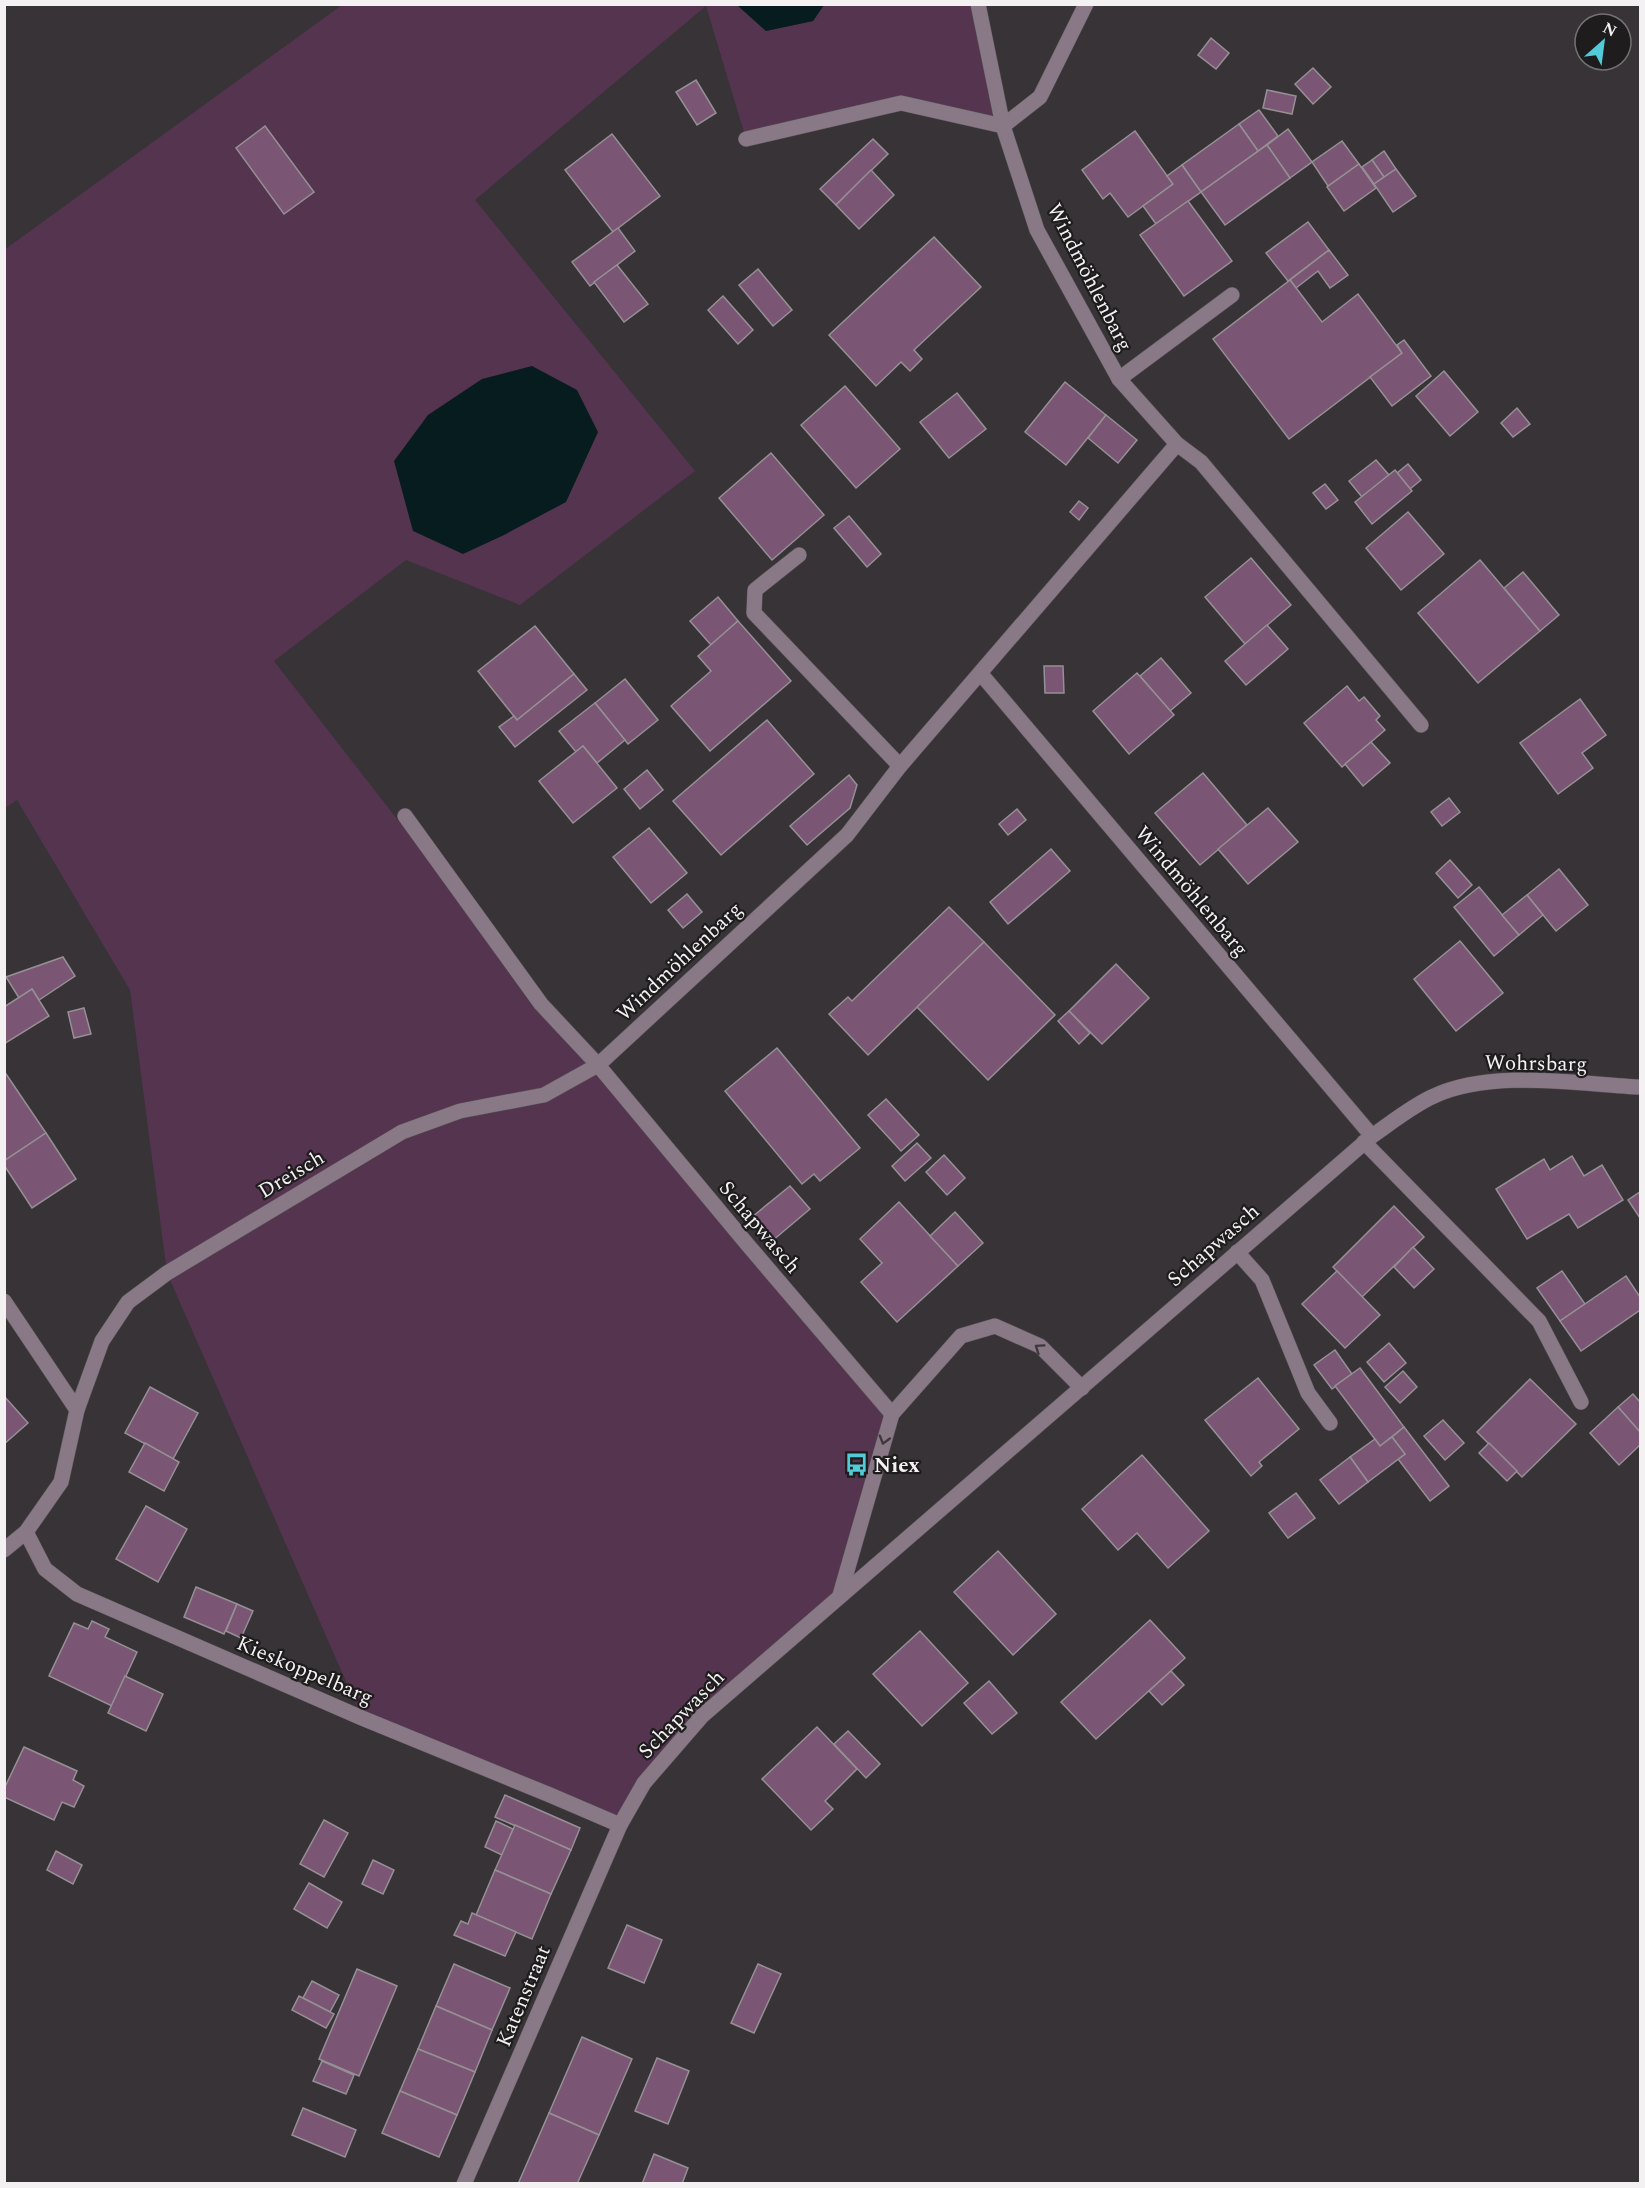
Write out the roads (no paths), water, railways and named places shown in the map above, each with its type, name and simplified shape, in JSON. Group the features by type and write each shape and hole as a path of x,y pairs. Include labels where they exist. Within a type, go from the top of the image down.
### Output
{"street":[{"name":"Windmöhlenbarg","path":"978,4 1003,126 1037,230 1119,379 1177,444 1201,462 1421,725"},
{"path":"746,139 901,103 1003,126 1040,97 1086,4"},
{"path":"1119,379 1232,295"},
{"name":"Windmöhlenbarg","path":"598,1065 847,835 900,765 981,674 1177,444"},
{"path":"799,555 755,590 754,613 900,765"},
{"name":"Windmöhlenbarg","path":"981,674 1368,1139 1539,1321 1581,1402"},
{"name":"Schapwasch","path":"405,816 541,1004 598,1065 747,1245 892,1414"},
{"name":"Dreisch","path":"26,1532 62,1482 77,1410 102,1341 128,1302 167,1273 402,1132 460,1111 544,1095 598,1065"},
{"name":"Wohrsbarg","path":"1368,1139 1434,1096 1473,1084 1513,1080 1641,1088"},
{"name":"Schapwasch","path":"620,1825 644,1783 702,1716 1368,1139"},
{"path":"1237,1252 1262,1280 1308,1393 1330,1423"},
{"path":"4,1301 77,1410"},
{"path":"840,1595 892,1414 961,1336 995,1326 1040,1346 1082,1388"},
{"path":"4,1550 26,1532"},
{"name":"Kieskoppelbarg","path":"26,1532 45,1569 77,1594 362,1718 620,1825"},
{"name":"Katenstraat","path":"464,2184 620,1825"}],"water":[{"path":"737,5 824,5 813,21 766,31"},
{"path":"532,366 577,390 598,432 566,502 463,554 413,531 394,461 428,415 482,379"}],"place":[{"name":"Niex","path":"856,1465"}]}
